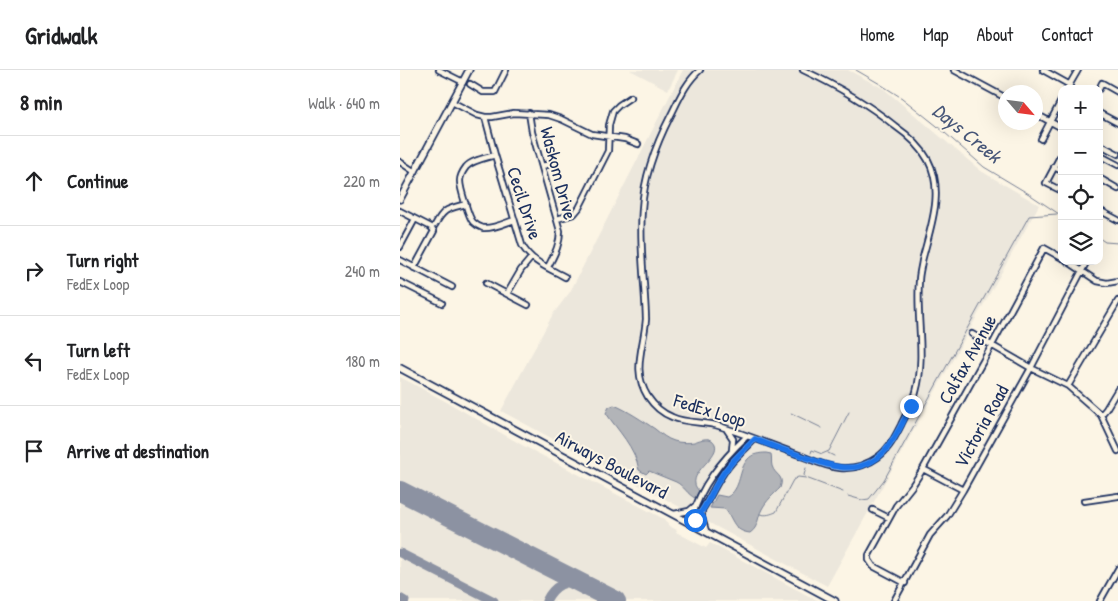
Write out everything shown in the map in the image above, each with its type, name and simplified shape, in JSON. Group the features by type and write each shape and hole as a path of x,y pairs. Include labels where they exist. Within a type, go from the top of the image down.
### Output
{"main road":[{"path":"400,199 469,70"},
{"name":"Airways Boulevard","path":"400,368 835,601"}],"street":[{"path":"439,70 463,82"},
{"path":"470,84 485,92 495,92 506,70"},
{"name":"FedEx Loop","path":"700,70 693,76 686,87 663,130 650,163 644,190 641,230 646,319 638,369 641,379 648,396 655,405 663,412 679,420 726,428 834,467 850,468 880,456 892,442 911,406 916,392 920,362 919,280 936,201 934,179 927,157 915,142 878,112 844,91 803,70"},
{"path":"954,70 998,94"},
{"path":"1042,70 1065,85"},
{"path":"1069,85 1078,70"},
{"path":"1101,85 1102,83 1118,92"},
{"path":"557,219 571,215 579,208 608,152 610,121 613,111 631,97"},
{"path":"452,102 485,117 514,113 553,116 596,135 625,139 638,144"},
{"path":"1040,139 1058,107"},
{"name":"Waskom Drive","path":"528,113 560,231 558,248 548,267"},
{"path":"1103,115 1118,122"},
{"name":"Cecil Drive","path":"485,117 522,245 531,258 565,276"},
{"path":"1043,118 1058,126"},
{"path":"1103,146 1118,154"},
{"path":"495,155 473,162 464,171 460,182 466,204 471,219 480,227 489,228 514,220"},
{"path":"1103,157 1117,163"},
{"path":"1058,161 1046,183 1058,189"},
{"path":"400,162 415,172"},
{"path":"542,166 555,163"},
{"path":"1054,167 1058,169"},
{"path":"1103,180 1118,189"},
{"path":"435,225 444,212 466,204"},
{"path":"400,211 431,227 434,231 414,268"},
{"path":"1103,212 1118,220"},
{"path":"400,247 415,219"},
{"name":"Colfax Avenue","path":"905,583 872,566 869,555 896,506 923,469 1044,248 1058,256"},
{"path":"508,294 521,270 531,258"},
{"path":"400,260 452,287"},
{"path":"1073,265 1098,280 1107,283 1118,281"},
{"name":"Victoria Road","path":"894,601 930,535 948,516 963,490 1086,265"},
{"path":"400,282 442,303"},
{"path":"486,283 528,305"},
{"path":"1068,386 1118,301"},
{"path":"972,334 1031,368 1068,386 1100,415 1118,451"},
{"path":"1100,415 1106,409 1118,389"},
{"path":"726,428 733,439 732,451"},
{"path":"691,523 696,505 720,464 747,436"},
{"path":"691,523 702,511 730,465 755,439"},
{"path":"923,469 963,490"},
{"path":"711,478 718,482"},
{"path":"1084,501 1118,496"},
{"path":"674,514 692,509 696,505"},
{"path":"873,510 889,518"},
{"path":"702,511 706,531"},
{"path":"1100,601 1118,569"}],"shaded area":[{"path":"630,70 678,70 668,90"},
{"path":"683,70 848,70 884,89 981,171 1039,205 827,586 501,411 553,314 570,292"},
{"path":"400,377 522,445 664,519 669,526 677,530 676,532 706,548 710,543 818,601 400,601"},
{"path":"614,405 635,416 671,440 687,443 702,439 713,441 715,444 714,453 695,479 695,485 699,491 695,498 676,482 649,471 646,474 639,470 634,454 626,440 606,413 609,407"},
{"path":"766,453 771,454 773,469 781,480 780,488 760,512 758,522 753,531 750,533 744,532 734,524 725,509 710,508 717,495 727,497 732,493 738,484 745,463 750,457"}],"waterway":[{"name":"Days Creek","path":"856,70 902,98 984,167 1058,213"},
{"path":"848,496 862,500 869,499 884,480 1029,216 1057,214"},
{"name":"Days Creek","path":"1103,241 1118,243"},
{"path":"811,453 812,450 822,454 829,451 849,412"},
{"path":"791,413 822,428"},
{"path":"828,453 834,456"},
{"path":"805,477 806,468"},
{"path":"760,514 766,515 776,512 793,480 798,477 806,478 843,492"}],"taxiway":[{"path":"400,553 494,601"},
{"path":"546,601 556,587 570,582 582,583"},
{"path":"400,598 405,601"}],"runway":[{"path":"400,491 616,601"}],"route":[{"path":"695,520 725,471 737,456 755,439 830,466 844,468 860,466 880,456 888,447 911,406"}]}
